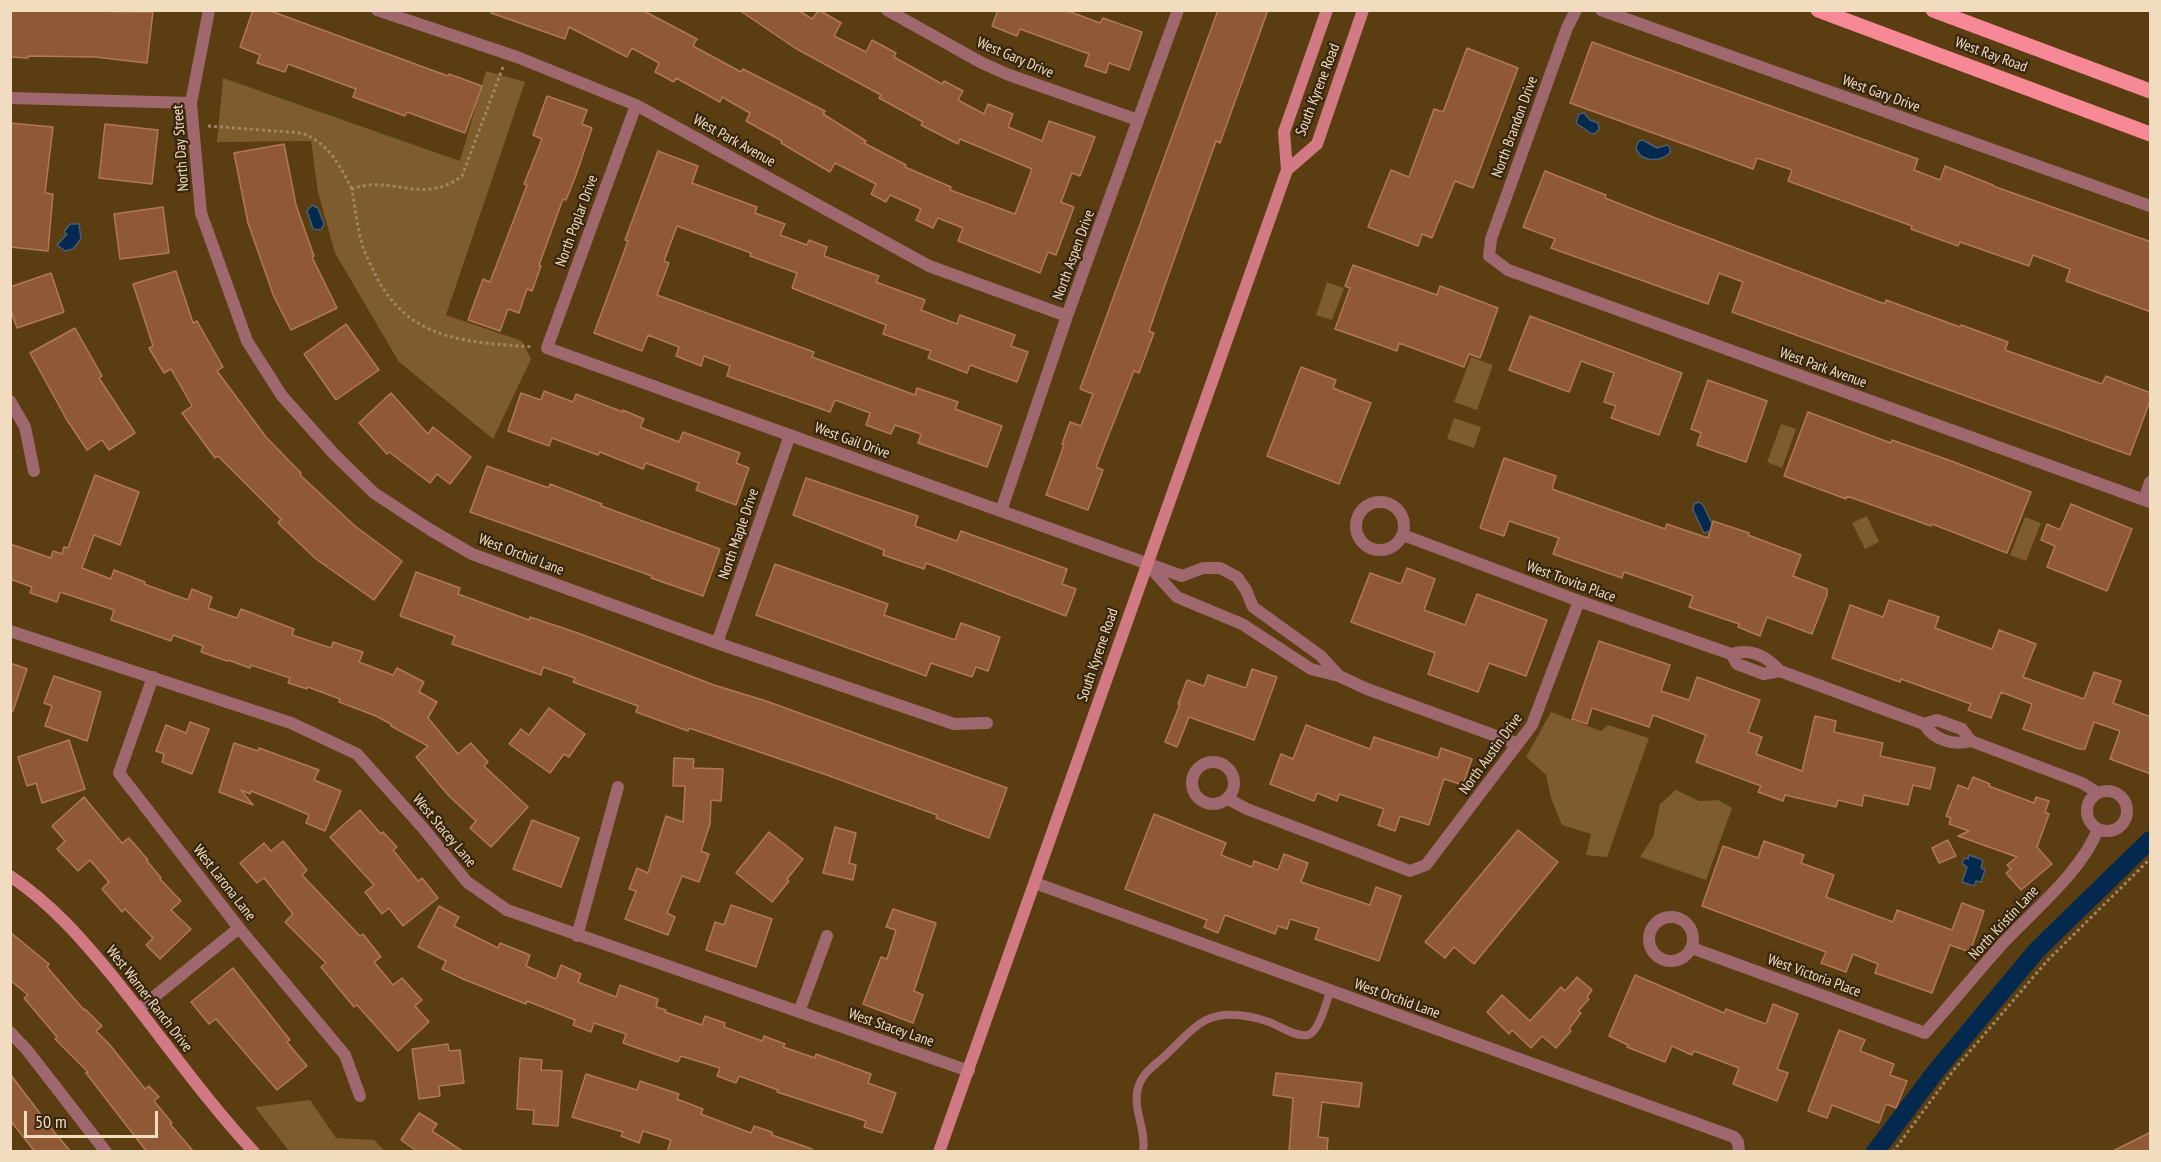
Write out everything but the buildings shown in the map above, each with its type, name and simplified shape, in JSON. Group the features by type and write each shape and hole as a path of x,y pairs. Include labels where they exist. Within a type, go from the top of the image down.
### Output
{"main road":[{"name":"South Kyrene Road","path":"939,1152 1287,170 1284,132 1327,10"},
{"name":"South Kyrene Road","path":"1287,170 1317,144 1363,10"},
{"name":"West Ray Road","path":"1818,10 2151,134"},
{"name":"West Ray Road","path":"1934,10 2151,91"},
{"name":"West Warner Ranch Drive","path":"10,876 75,930 139,1009 213,1107 254,1152"}],"street":[{"name":"North Day Street","path":"201,213 191,103 209,10"},
{"name":"West Park Avenue","path":"377,10 506,53 636,105 929,266 1067,316"},
{"name":"West Gary Drive","path":"887,10 991,67 1138,120"},
{"name":"North Aspen Drive","path":"1001,511 1067,316 1178,10"},
{"name":"North Brandon Drive","path":"1489,256 1495,228 1567,28 1576,10"},
{"name":"West Gary Drive","path":"1601,10 2151,206"},
{"path":"10,98 191,103"},
{"name":"North Poplar Drive","path":"547,348 636,105"},
{"name":"West Orchid Lane","path":"201,213 248,341 282,396 334,454 374,493 472,554 717,643 954,724 987,723"},
{"name":"West Park Avenue","path":"1489,256 1508,270 2147,501"},
{"name":"West Gail Drive","path":"547,348 1182,576 1203,568 1220,568 1237,577 1246,590 1253,607 1316,652 1339,676"},
{"path":"10,401 25,427 34,471"},
{"name":"North Maple Drive","path":"717,643 790,435"},
{"path":"2147,501 2151,482"},
{"path":"1382,501 1389,503 1401,513 1404,520 1403,535 1399,541 1386,549 1370,548 1364,544 1356,531 1358,516 1368,505 1382,501"},
{"name":"West Trovita Place","path":"1403,535 1579,601 1731,654 1744,650 1769,660 1780,672 1924,724 1930,734 1958,745 1971,741 2082,783 2098,794"},
{"name":"West Gail Drive","path":"1146,563 1177,597 1242,624 1311,669 1339,676 1367,689 1518,744"},
{"name":"North Austin Drive","path":"1228,799 1247,809 1410,871 1426,865 1532,726 1579,601"},
{"name":"West Stacey Lane","path":"10,631 291,723 357,754 423,828 467,882 507,910 969,1071"},
{"name":"West Larona Lane","path":"153,677 118,773 239,928 345,1054 360,1096"},
{"path":"577,936 618,787"},
{"path":"2105,791 2123,799 2127,812 2126,818 2118,829 2105,831 2098,829 2089,821 2087,808 2089,802 2098,794 2105,791"},
{"name":"North Kristin Lane","path":"1925,1033 2084,855 2098,829"},
{"name":"West Orchid Lane","path":"1035,883 1734,1137 1738,1142 1739,1152"},
{"path":"139,1009 239,928"},
{"path":"800,1012 827,936"},
{"name":"West Victoria Place","path":"1692,948 1925,1033"},
{"path":"10,1032 27,1050 106,1152"}],"lane":[{"path":"1242,624 1253,607"},
{"path":"1143,1152 1141,1120 1136,1100 1138,1087 1146,1072 1171,1051 1182,1038 1207,1020 1227,1015 1245,1016 1271,1023 1295,1034 1309,1035 1317,1029 1330,991"}],"path":[{"path":"352,189 374,184 433,190 450,186 462,176 502,70 506,53"},
{"path":"193,126 215,125 302,133 315,138 335,157 352,189 362,246 384,290 396,306 432,332 473,343 547,348"},
{"path":"1893,1152 1953,1071 2047,961 2151,859"}],"shaded area":[{"path":"486,71 525,82 446,315 522,341 531,359 493,439 399,362 335,253 318,192 311,141 217,142 223,78 460,161"},
{"path":"1327,282 1344,288 1332,320 1316,315"},
{"path":"1471,357 1493,365 1477,410 1454,402"},
{"path":"1454,418 1481,427 1474,448 1447,439"},
{"path":"1781,424 1796,429 1782,468 1767,462"},
{"path":"1867,516 1879,542 1865,549 1852,523"},
{"path":"2025,517 2041,523 2026,561 2010,555"},
{"path":"1551,712 1601,731 1608,725 1649,738 1607,857 1586,855 1591,834 1562,825 1551,798 1546,775 1526,757"},
{"path":"1676,790 1699,801 1718,800 1732,808 1706,880 1640,857 1653,837 1660,804"},
{"path":"310,1100 336,1138 374,1140 385,1151 289,1151 255,1107"}],"water":[{"path":"1584,113 1590,120 1598,123 1599,129 1596,133 1592,134 1576,123 1579,114"},
{"path":"1643,140 1657,148 1667,145 1670,153 1656,159 1645,158 1641,156 1636,147 1639,141"},
{"path":"312,205 318,208 324,224 321,230 313,229 307,211"},
{"path":"70,224 79,224 81,239 73,249 65,251 57,245 67,234 64,232"},
{"path":"1699,502 1703,505 1714,528 1704,533 1693,510 1694,504"},
{"path":"1969,855 1983,860 1981,868 1985,870 1981,882 1976,881 1974,886 1962,882 1967,867 1962,864 1964,858 1968,859"}],"waterway":[{"path":"1875,1152 1936,1071 2037,950 2150,840"}]}
